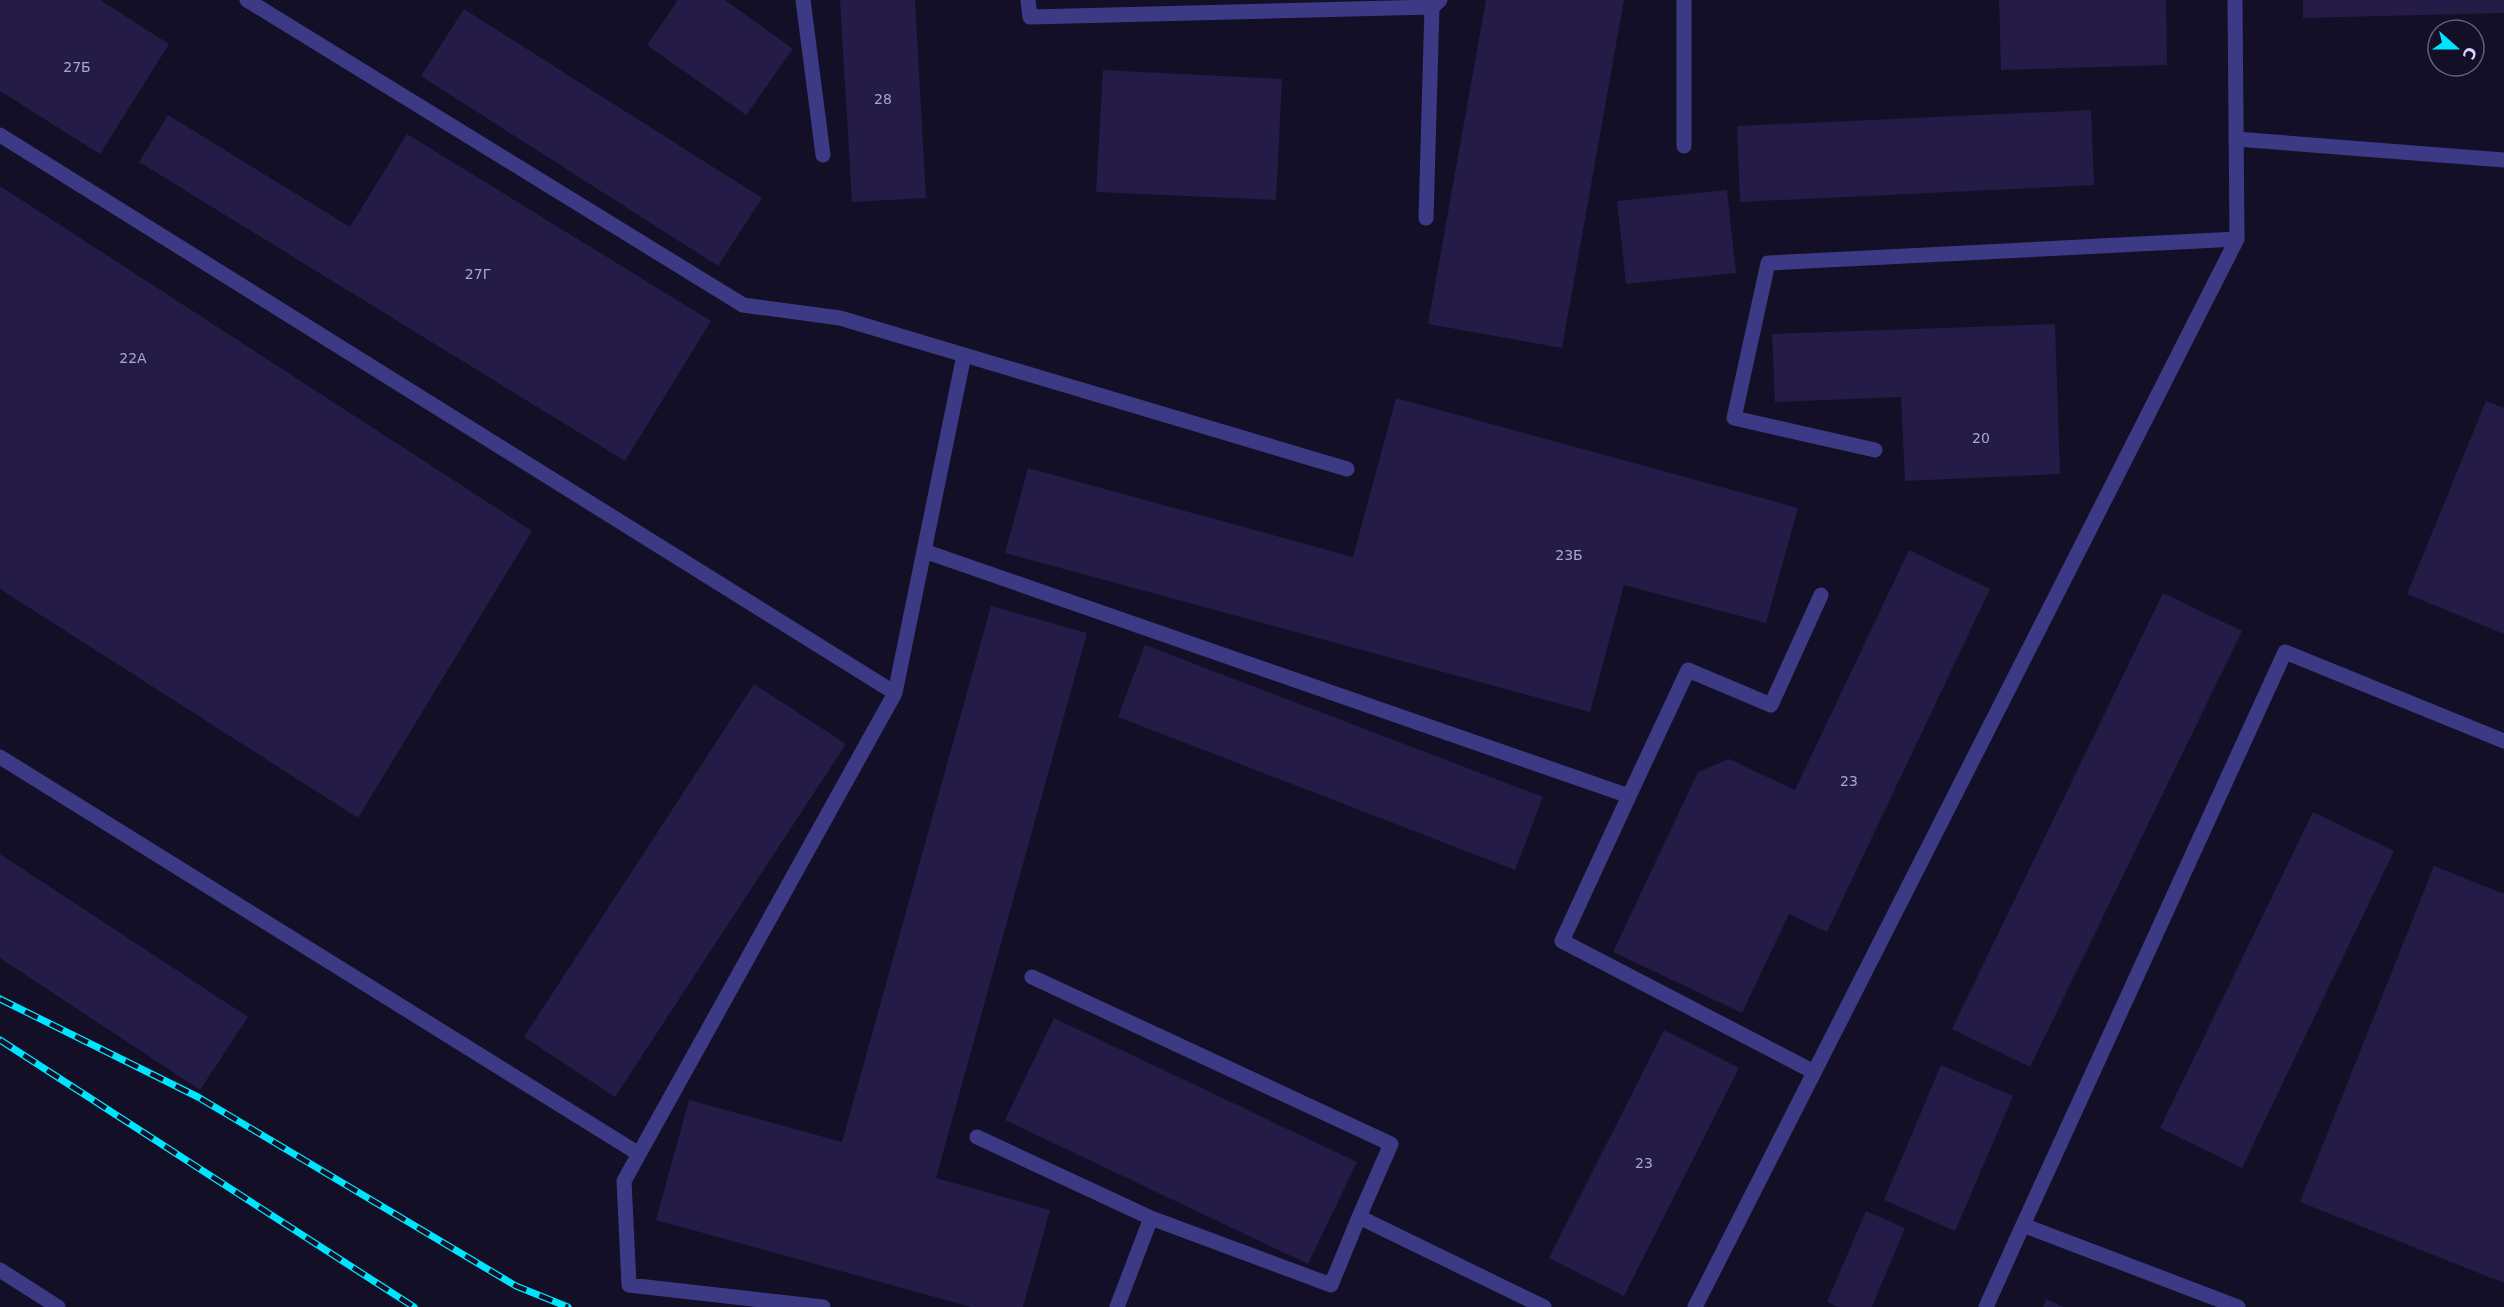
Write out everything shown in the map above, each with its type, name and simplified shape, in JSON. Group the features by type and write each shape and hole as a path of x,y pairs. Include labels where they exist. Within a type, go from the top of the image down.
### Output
{"street":[{"path":"247,0 743,305 840,318 1347,468"},
{"path":"803,0 823,155"},
{"path":"1028,0 1030,17 1236,6 1436,4 1426,218"},
{"path":"1684,0 1684,146"},
{"path":"1695,1307 2237,239 2235,0"},
{"path":"0,135 895,693"},
{"path":"2236,139 2504,160"},
{"path":"1875,450 1734,418 1768,263 2237,239"},
{"path":"823,1307 629,1285 624,1181 895,693 964,355"},
{"path":"924,551 1629,796"},
{"path":"1814,1072 1562,941 1688,670 1771,705 1821,596"},
{"path":"1986,1307 2285,652 2504,741"},
{"path":"0,757 639,1154"},
{"path":"977,1137 1151,1218 1331,1285 1392,1144 1032,977"},
{"path":"1359,1217 1544,1307"},
{"path":"1117,1307 1151,1218"},
{"path":"2024,1225 2238,1307"},
{"path":"0,1269 58,1307"}],"building":[{"path":"0,0 100,0 169,44 100,154 0,91"},
{"path":"678,0 725,0 793,49 746,115 647,45"},
{"path":"840,0 915,0 926,198 852,202"},
{"path":"1486,0 1624,0 1562,348 1428,324"},
{"path":"1999,0 2166,0 2167,65 2001,70"},
{"path":"2303,0 2504,0 2504,13 2303,18"},
{"path":"464,9 762,198 718,266 421,76"},
{"path":"1103,70 1282,79 1276,200 1096,192"},
{"path":"2091,110 2094,185 1740,202 1737,126"},
{"path":"168,115 350,227 407,134 711,321 625,461 139,162"},
{"path":"0,186 532,531 358,818 0,589"},
{"path":"1727,190 1736,273 1626,284 1617,201"},
{"path":"2055,324 2060,474 1905,481 1901,397 1775,402 1772,334"},
{"path":"1396,398 1798,508 1766,623 1624,585 1590,712 1005,553 1028,468 1353,557"},
{"path":"2486,401 2504,408 2504,634 2407,594"},
{"path":"1909,550 1990,589 1827,932 1789,914 1742,1013 1613,952 1698,772 1729,759 1795,790"},
{"path":"2163,593 2242,631 2030,1067 1952,1029"},
{"path":"991,606 1087,633 936,1178 1050,1210 1023,1307 971,1307 656,1220 689,1100 842,1142"},
{"path":"1145,645 1543,797 1515,870 1118,717"},
{"path":"754,684 846,744 615,1097 524,1037"},
{"path":"2313,812 2394,851 2242,1168 2160,1128"},
{"path":"0,854 248,1017 200,1090 0,958"},
{"path":"2434,866 2504,894 2504,1283 2300,1202"},
{"path":"1054,1018 1357,1162 1308,1264 1005,1120"},
{"path":"1664,1030 1739,1068 1624,1296 1549,1258"},
{"path":"1941,1065 2013,1096 1955,1231 1884,1200"},
{"path":"1866,1211 1905,1228 1872,1307 1838,1307 1827,1302"},
{"path":"2046,1299 2064,1307 2043,1307"}],"railway":[{"path":"0,999 198,1097 516,1286 568,1307"},
{"path":"0,1040 414,1307"}]}
